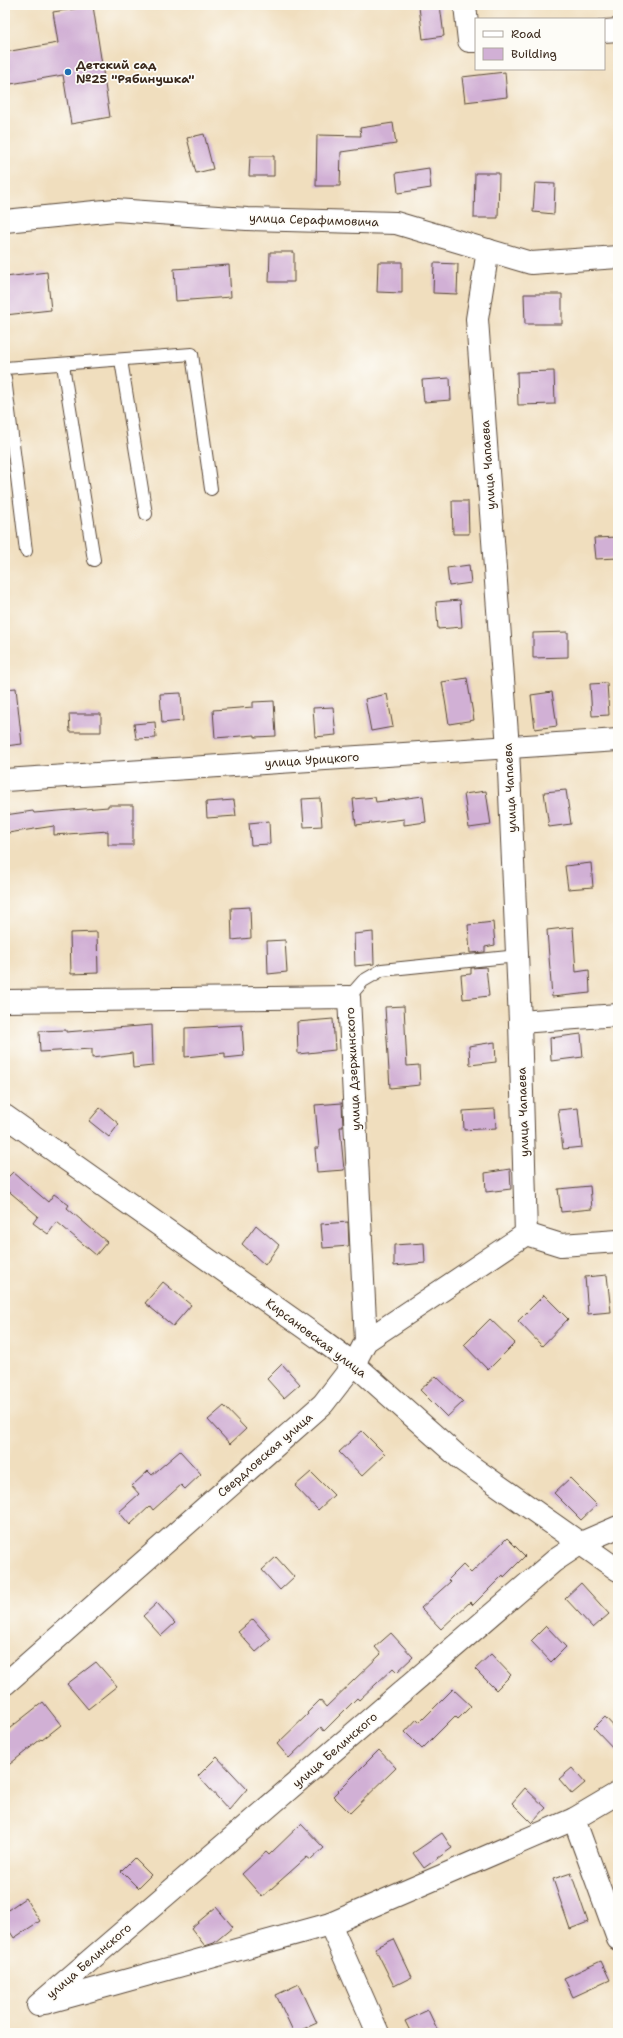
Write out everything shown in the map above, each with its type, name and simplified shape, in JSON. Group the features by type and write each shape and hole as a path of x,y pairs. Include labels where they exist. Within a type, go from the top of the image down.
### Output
{"street":[{"path":"465,5 472,41"},
{"path":"605,31 618,30"},
{"name":"улица Серафимовича","path":"5,221 115,210 247,219 396,223 531,263 618,257"},
{"name":"улица Чапаева","path":"488,250 477,319 508,748 520,1022 526,1234"},
{"name":"улица Урицкого","path":"5,780 618,740"},
{"name":"улица Дзержинского","path":"5,1001 349,997 366,1341"},
{"path":"520,1022 618,1015"},
{"name":"Кирсановская улица","path":"5,1116 354,1364 462,1460 618,1570"},
{"path":"526,1234 561,1245 618,1240"},
{"name":"Свердловская улица","path":"5,1684 323,1404 354,1364 366,1341 526,1234"},
{"name":"улица Белинского","path":"618,1527 581,1543 548,1566 38,2005 330,1924 574,1819 618,1793"},
{"path":"574,1819 618,1939"},
{"path":"330,1924 378,2033"}],"lane":[{"path":"5,368 63,365 192,354 211,490"},
{"path":"121,360 146,514"},
{"path":"63,365 94,560"},
{"path":"5,378 26,551"},
{"path":"349,997 363,981 382,970 517,956"}],"building":[{"path":"440,5 444,36 423,39 419,7"},
{"path":"93,6 110,117 71,124 63,75 5,85 5,52 58,43 53,12"},
{"path":"505,72 507,97 465,102 462,77"},
{"path":"393,123 396,144 341,152 340,186 316,186 317,135 361,136 360,128"},
{"path":"204,134 213,169 196,173 187,138"},
{"path":"250,156 274,156 274,176 249,176"},
{"path":"429,168 431,188 398,193 396,173"},
{"path":"475,173 499,173 498,218 474,218"},
{"path":"535,183 555,184 554,214 533,212"},
{"path":"270,252 294,252 294,282 269,282"},
{"path":"378,262 402,262 402,293 377,292"},
{"path":"434,263 458,264 457,294 433,293"},
{"path":"229,265 231,297 176,301 174,269"},
{"path":"47,272 51,310 5,315 5,277"},
{"path":"524,294 562,294 562,324 525,324"},
{"path":"554,371 555,404 518,405 517,372"},
{"path":"450,378 451,400 424,402 422,380"},
{"path":"452,501 468,501 469,534 453,534"},
{"path":"618,537 618,558 596,559 594,538"},
{"path":"469,565 471,583 449,586 447,568"},
{"path":"460,600 462,627 438,629 436,602"},
{"path":"568,632 568,657 533,658 533,633"},
{"path":"467,678 474,720 449,724 442,682"},
{"path":"607,683 609,715 592,716 590,684"},
{"path":"16,688 22,744 5,746 5,689"},
{"path":"552,692 557,726 535,729 531,695"},
{"path":"181,693 183,721 162,723 160,694"},
{"path":"387,694 393,727 371,731 365,699"},
{"path":"274,701 276,736 255,737 255,735 215,738 213,710 253,707 253,702"},
{"path":"333,707 336,735 315,737 313,708"},
{"path":"69,714 101,714 101,732 70,732"},
{"path":"155,722 156,738 136,739 134,724"},
{"path":"566,790 571,824 549,827 544,792"},
{"path":"486,791 491,825 469,828 464,794"},
{"path":"423,796 426,822 404,825 404,819 356,825 353,799 375,797 376,802"},
{"path":"320,798 322,826 304,827 302,799"},
{"path":"234,800 236,816 207,818 206,802"},
{"path":"108,805 133,805 133,845 108,845 108,831 54,835 54,826 8,833 5,815 33,811 34,813 108,807"},
{"path":"269,821 270,844 251,845 249,823"},
{"path":"591,863 593,887 568,889 565,866"},
{"path":"250,907 251,938 232,940 231,908"},
{"path":"493,922 495,945 485,947 485,952 470,953 468,925"},
{"path":"573,927 576,972 589,970 590,993 552,997 547,930"},
{"path":"97,932 98,973 71,974 70,933"},
{"path":"373,932 374,964 355,966 354,934"},
{"path":"285,940 287,972 268,974 267,941"},
{"path":"486,967 489,996 463,999 461,975 471,974 471,968"},
{"path":"404,1006 407,1066 419,1065 420,1085 390,1088 385,1007"},
{"path":"333,1019 335,1050 298,1054 297,1022"},
{"path":"152,1025 153,1066 133,1068 132,1053 92,1058 92,1049 40,1052 39,1031 66,1030 66,1032"},
{"path":"242,1025 244,1056 225,1058 225,1053 185,1057 185,1028"},
{"path":"581,1034 583,1057 551,1061 550,1038"},
{"path":"495,1042 496,1062 470,1065 469,1046"},
{"path":"342,1103 343,1127 340,1127 344,1170 317,1172 315,1148 319,1148 315,1105"},
{"path":"100,1108 119,1124 109,1137 89,1121"},
{"path":"578,1108 582,1147 563,1149 558,1110"},
{"path":"495,1109 496,1128 464,1130 463,1111"},
{"path":"510,1169 511,1189 486,1192 485,1173"},
{"path":"13,1172 48,1202 54,1194 69,1205 67,1208 107,1242 96,1255 57,1222 48,1234 33,1223 38,1216 5,1188 5,1180"},
{"path":"590,1186 592,1209 561,1212 558,1189"},
{"path":"348,1222 349,1246 323,1248 321,1224"},
{"path":"256,1225 279,1245 265,1265 242,1244"},
{"path":"424,1243 425,1263 394,1266 394,1245"},
{"path":"607,1275 611,1312 588,1314 585,1277"},
{"path":"163,1282 191,1305 173,1326 145,1303"},
{"path":"544,1295 568,1319 542,1346 518,1321"},
{"path":"490,1319 515,1343 488,1370 464,1345"},
{"path":"282,1364 300,1384 284,1398 267,1379"},
{"path":"436,1376 463,1402 447,1417 420,1390"},
{"path":"224,1406 246,1429 230,1444 208,1420"},
{"path":"362,1431 385,1454 362,1476 339,1452"},
{"path":"180,1451 201,1474 185,1489 181,1485 153,1510 150,1506 130,1525 119,1512 139,1494 132,1486 148,1471 152,1475"},
{"path":"311,1472 334,1495 318,1510 295,1486"},
{"path":"570,1478 597,1505 581,1520 554,1493"},
{"path":"507,1538 525,1556 504,1577 503,1575 473,1605 470,1602 441,1629 421,1608 450,1582 448,1580 463,1565 471,1573"},
{"path":"276,1557 294,1577 280,1590 262,1570"},
{"path":"581,1583 609,1614 593,1628 565,1598"},
{"path":"157,1603 175,1623 161,1636 143,1616"},
{"path":"253,1619 271,1639 256,1652 238,1632"},
{"path":"546,1626 566,1647 551,1662 531,1641"},
{"path":"391,1633 413,1657 397,1672 393,1668 359,1700 357,1698 324,1731 321,1727 289,1758 277,1744 308,1714 307,1713 320,1700 326,1707 381,1654 375,1647"},
{"path":"491,1654 511,1675 496,1690 475,1669"},
{"path":"96,1662 117,1686 88,1709 67,1684"},
{"path":"453,1689 471,1706 458,1719 455,1716 422,1749 405,1732 417,1719 420,1722"},
{"path":"43,1702 61,1725 5,1768 5,1732"},
{"path":"605,1717 618,1731 618,1753 594,1728"},
{"path":"379,1750 396,1768 350,1813 333,1796"},
{"path":"217,1757 247,1789 229,1810 198,1776"},
{"path":"572,1768 585,1783 572,1794 559,1779"},
{"path":"525,1788 546,1808 532,1823 512,1803"},
{"path":"301,1824 324,1848 311,1860 307,1857 262,1897 242,1874 266,1852 269,1855"},
{"path":"442,1833 452,1848 424,1868 413,1853"},
{"path":"134,1858 151,1875 138,1888 121,1871"},
{"path":"571,1873 588,1922 570,1929 553,1879"},
{"path":"25,1898 40,1921 14,1938 5,1924 5,1912"},
{"path":"216,1907 233,1927 214,1943 205,1946 191,1928"},
{"path":"394,1939 412,1977 394,1986 375,1948"},
{"path":"601,1961 610,1980 573,1997 564,1978"},
{"path":"299,1984 317,2023 294,2033 276,1995"},
{"path":"428,2010 439,2033 411,2033 405,2021"}],"place":[{"name":"Детский сад №25 \"Рябинушка\"","path":"68,72"}]}
